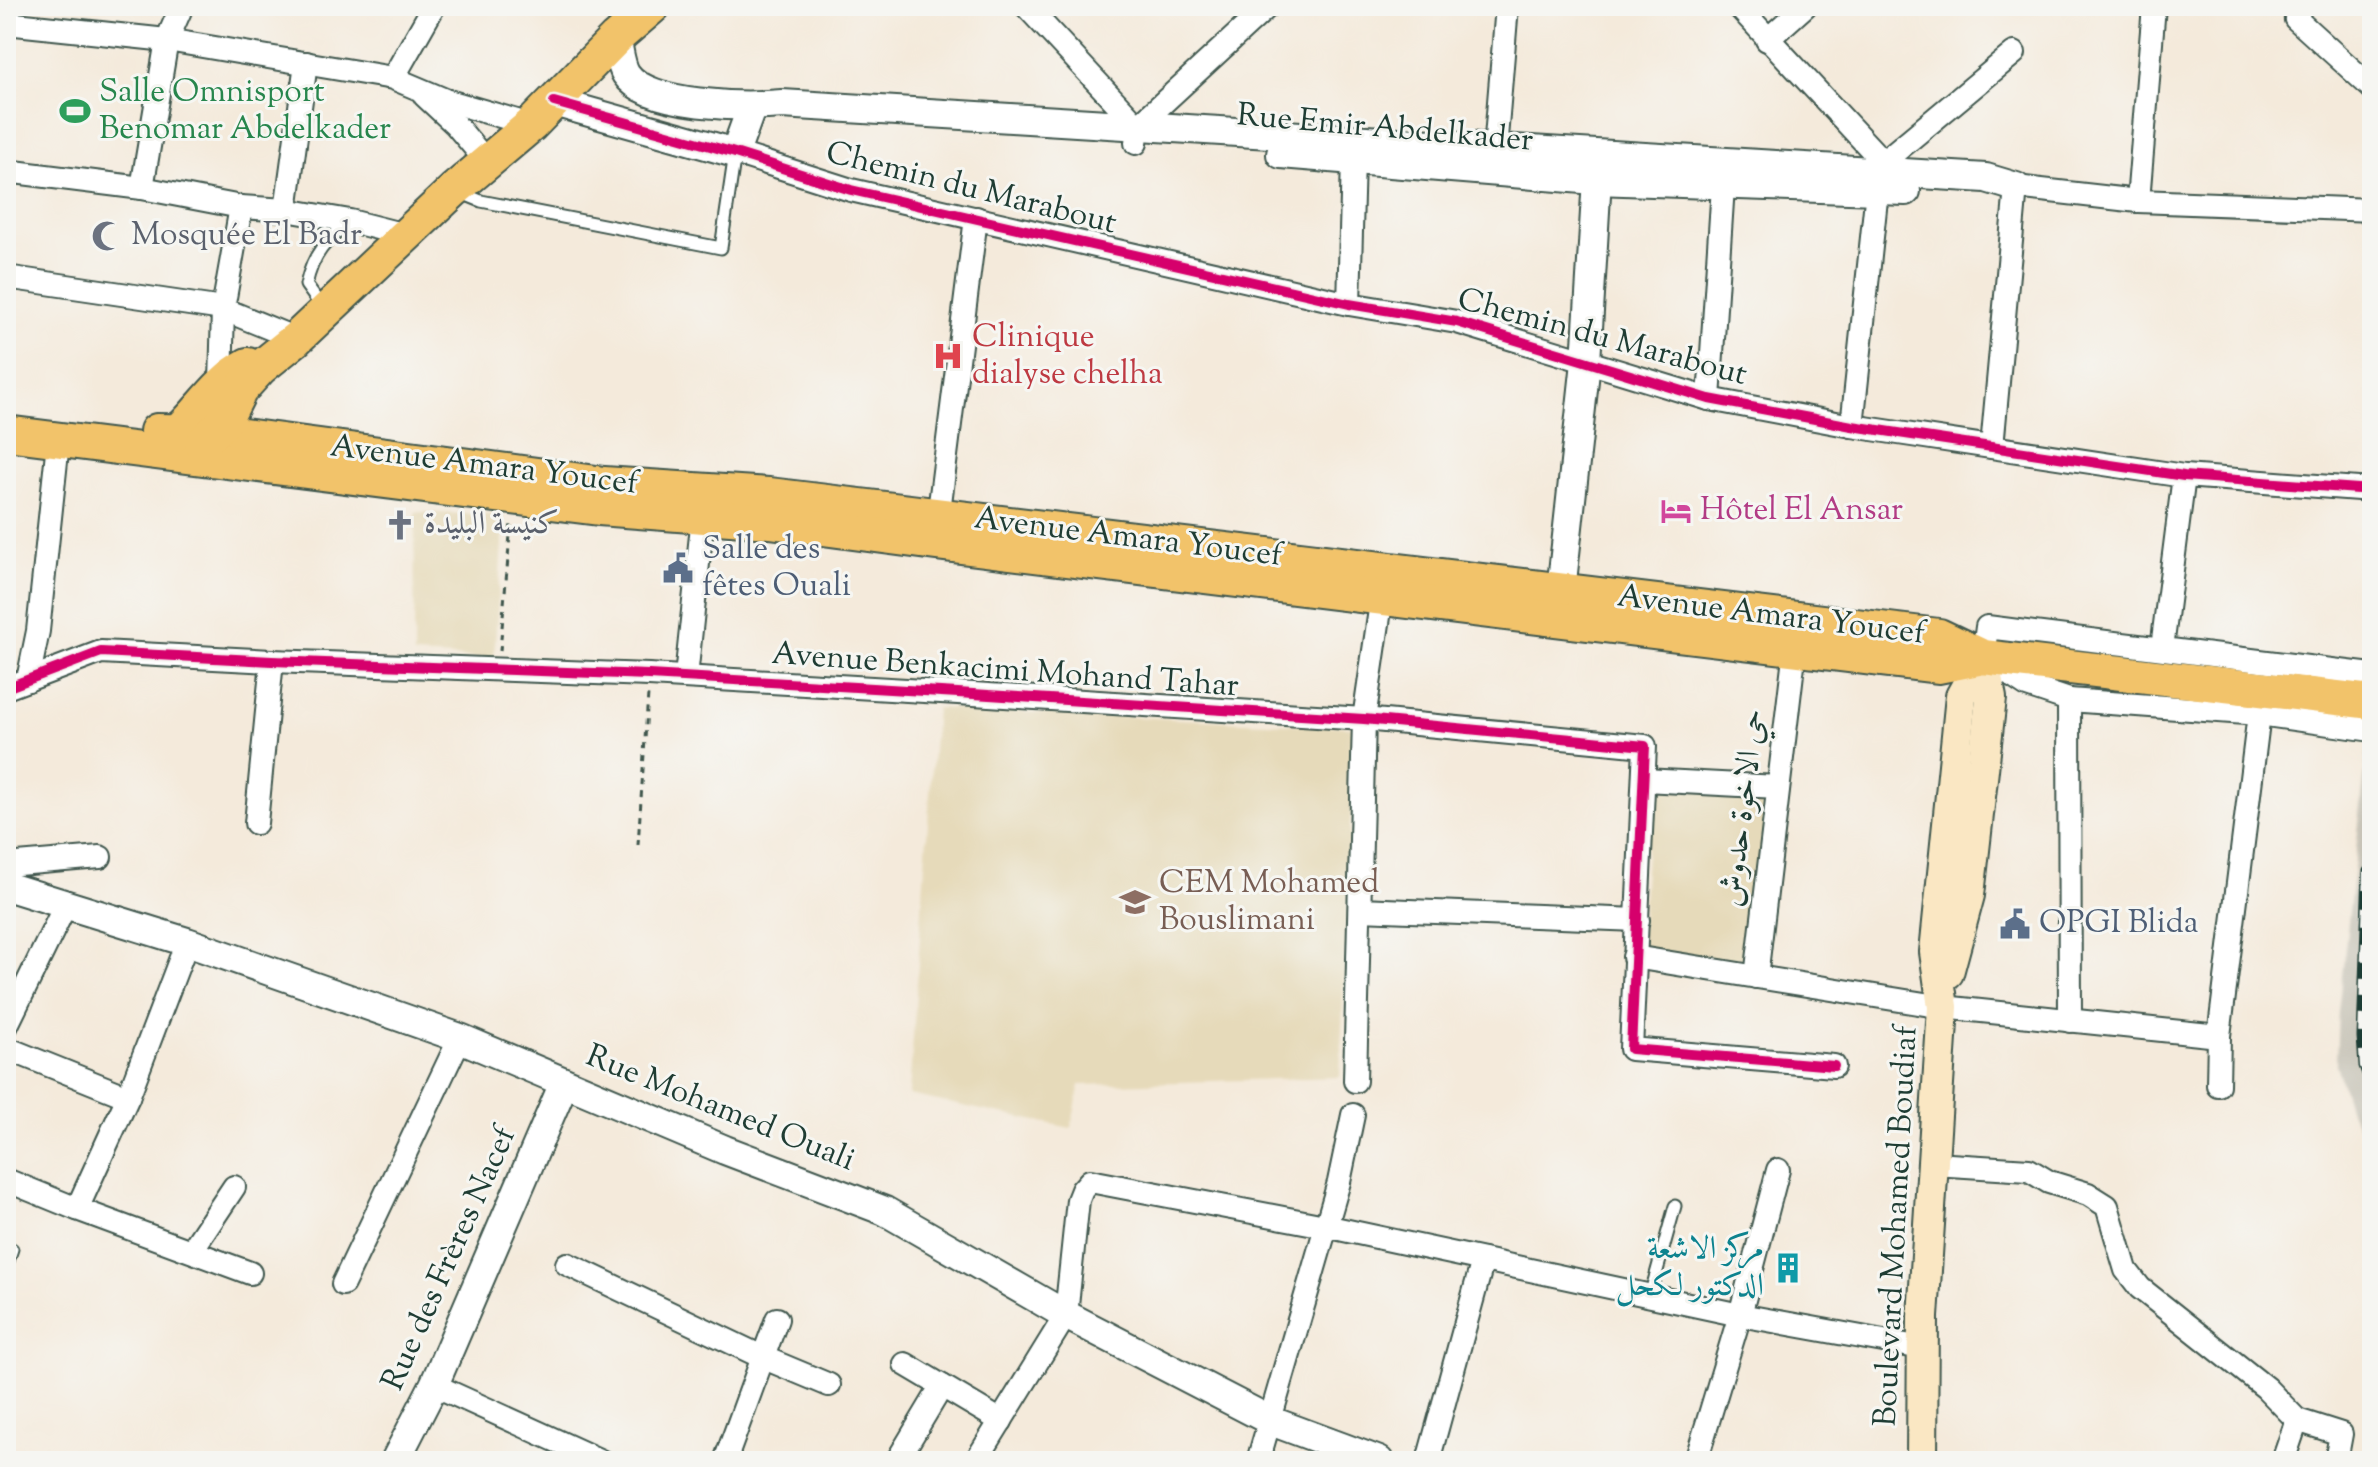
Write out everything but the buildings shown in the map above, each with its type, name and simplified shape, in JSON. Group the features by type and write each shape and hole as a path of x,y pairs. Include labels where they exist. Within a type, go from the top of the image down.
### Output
{"main road":[{"path":"231,386 208,396 191,420 181,444 202,444 225,420 231,386 232,374 296,339 405,235 542,113 616,38 653,6"},
{"path":"231,386 245,417 263,438"},
{"name":"Avenue Amara Youcef","path":"6,411 181,444 599,508 848,530 937,529"},
{"name":"Avenue Amara Youcef","path":"214,432 590,482 769,495 937,529 1384,582 1795,648 1938,666 1983,657"},
{"name":"Avenue Amara Youcef","path":"6,433 58,442 181,444"},
{"name":"Avenue Amara Youcef","path":"1384,582 1561,591 1939,636 1983,657"},
{"path":"1983,657 2372,702"},
{"name":"Boulevard Mohamed Boudiaf","path":"1922,1461 1922,1348 1942,1001 1935,952 1961,696 1983,657"}],"street":[{"path":"142,188 167,40 182,6"},
{"path":"393,78 434,6"},
{"path":"1026,6 1137,135 1268,6"},
{"path":"1494,159 1507,6"},
{"path":"1738,6 1880,175"},
{"path":"1767,40 1805,6"},
{"path":"2138,201 2154,6"},
{"path":"2301,6 2296,19 2372,88"},
{"path":"6,23 167,40 393,78 418,90 735,153 752,106"},
{"name":"Rue Emir Abdelkader","path":"616,38 626,74 648,92 679,100 752,106 782,118 1137,135 1597,167 1880,175 1984,193 2016,187 2138,201 2372,210"},
{"path":"1852,426 1880,175 2014,53"},
{"path":"286,210 306,63"},
{"path":"418,90 455,124 487,162"},
{"name":"Rue Emir Abdelkader","path":"1137,135 1353,159 1494,159"},
{"name":"Chemin du Marabout","path":"735,153 851,190 1349,304 1457,322 1709,399 1852,426 2184,476 2372,490"},
{"path":"1349,304 1353,159"},
{"path":"1561,591 1586,362 1597,167"},
{"name":"Rue Emir Abdelkader","path":"1597,167 1723,186 1880,175"},
{"path":"6,171 142,188 241,207 286,210 405,235"},
{"path":"1709,399 1723,186"},
{"path":"1992,447 2016,187"},
{"path":"231,386 223,309 241,207"},
{"path":"937,529 976,218"},
{"path":"6,277 223,309 296,339"},
{"path":"28,680 38,631 58,442"},
{"path":"2162,648 2184,476"},
{"path":"686,677 703,516"},
{"path":"1355,1081 1364,719 1384,582"},
{"path":"2372,675 1987,627 1983,657 2027,686 2069,700 2259,714 2372,730"},
{"name":"حي الاخوة حدوش","path":"1756,977 1795,648"},
{"name":"Avenue Benkacimi Mohand Tahar","path":"6,688 101,652 686,677 1364,719 1645,746 1644,780"},
{"path":"256,823 272,661"},
{"path":"2069,700 2070,1021"},
{"path":"2218,1085 2219,1036 2259,714"},
{"path":"1778,787 1644,780 1631,1049 1834,1066"},
{"path":"6,865 100,857"},
{"name":"Rue Mohamed Ouali","path":"6,886 187,942 460,1038 725,1150 885,1211 1066,1315 1271,1421 1379,1461"},
{"path":"6,1027 65,906"},
{"path":"1360,909 1638,920"},
{"path":"77,1209 128,1097 187,942"},
{"path":"1634,957 2070,1021 2219,1036"},
{"path":"343,1284 460,1038"},
{"path":"6,1048 128,1097"},
{"name":"Rue des Frères Nacef","path":"395,1461 434,1385 564,1083"},
{"path":"1258,1461 1342,1170 1353,1115"},
{"path":"1934,1164 2029,1170 2049,1182 2088,1194 2107,1206 2126,1270 2140,1288 2266,1388 2297,1420 2341,1434 2336,1461"},
{"path":"1696,1461 1740,1315 1778,1170"},
{"path":"6,1180 250,1273"},
{"path":"976,1461 1066,1315 1078,1200 1090,1181 1325,1226 1740,1315 1922,1348"},
{"path":"192,1250 234,1187"},
{"path":"1428,1461 1483,1260"},
{"path":"567,1264 762,1357 829,1385"},
{"path":"725,1461 777,1319"},
{"path":"905,1364 1001,1421"},
{"path":"434,1385 601,1461"},
{"path":"897,1461 942,1386"},
{"path":"2283,1461 2297,1420"}],"lane":[{"path":"454,190 481,201 721,248 735,153"},
{"path":"325,311 306,285 311,263 326,241 350,221"},
{"path":"1650,1296 1675,1206"},
{"path":"6,1267 12,1249"}],"path":[{"path":"498,669 513,495"},
{"path":"638,845 649,675"}],"shaded area":[{"path":"415,512 504,515 494,659 414,655"},
{"name":"CEM Mohamed Bouslimani","path":"936,708 1354,727 1340,1077 1080,1085 1071,1128 909,1095"},
{"path":"2368,743 2372,743 2372,1151 2351,1113 2336,1064 2338,1012"},
{"path":"1650,788 1771,795 1747,963 1640,952"}],"railway":[{"path":"2367,871 2361,1037 2363,1066 2372,1089"}],"cycle path":[{"path":"554,102 735,153 851,190 1349,304 1457,322 1709,399 1852,426 2184,476 2372,490"},
{"path":"6,688 101,652 649,675 958,693 1364,719 1645,746 1631,1049 1834,1066"}],"place":[{"name":"Salle Omnisport Benomar Abdelkader","path":"75,111"},
{"name":"Mosquée El Badr","path":"107,236"},
{"name":"Clinique dialyse chelha","path":"948,356"},
{"name":"Hôtel El Ansar","path":"1676,511"},
{"name":"كنيسة البليدة","path":"400,525"},
{"name":"Salle des fêtes Ouali","path":"678,568"},
{"name":"CEM Mohamed Bouslimani","path":"1135,902"},
{"name":"OPGI Blida","path":"2015,924"},
{"name":"مركز الاشعة الدكتور لكحل","path":"1788,1268"}]}
